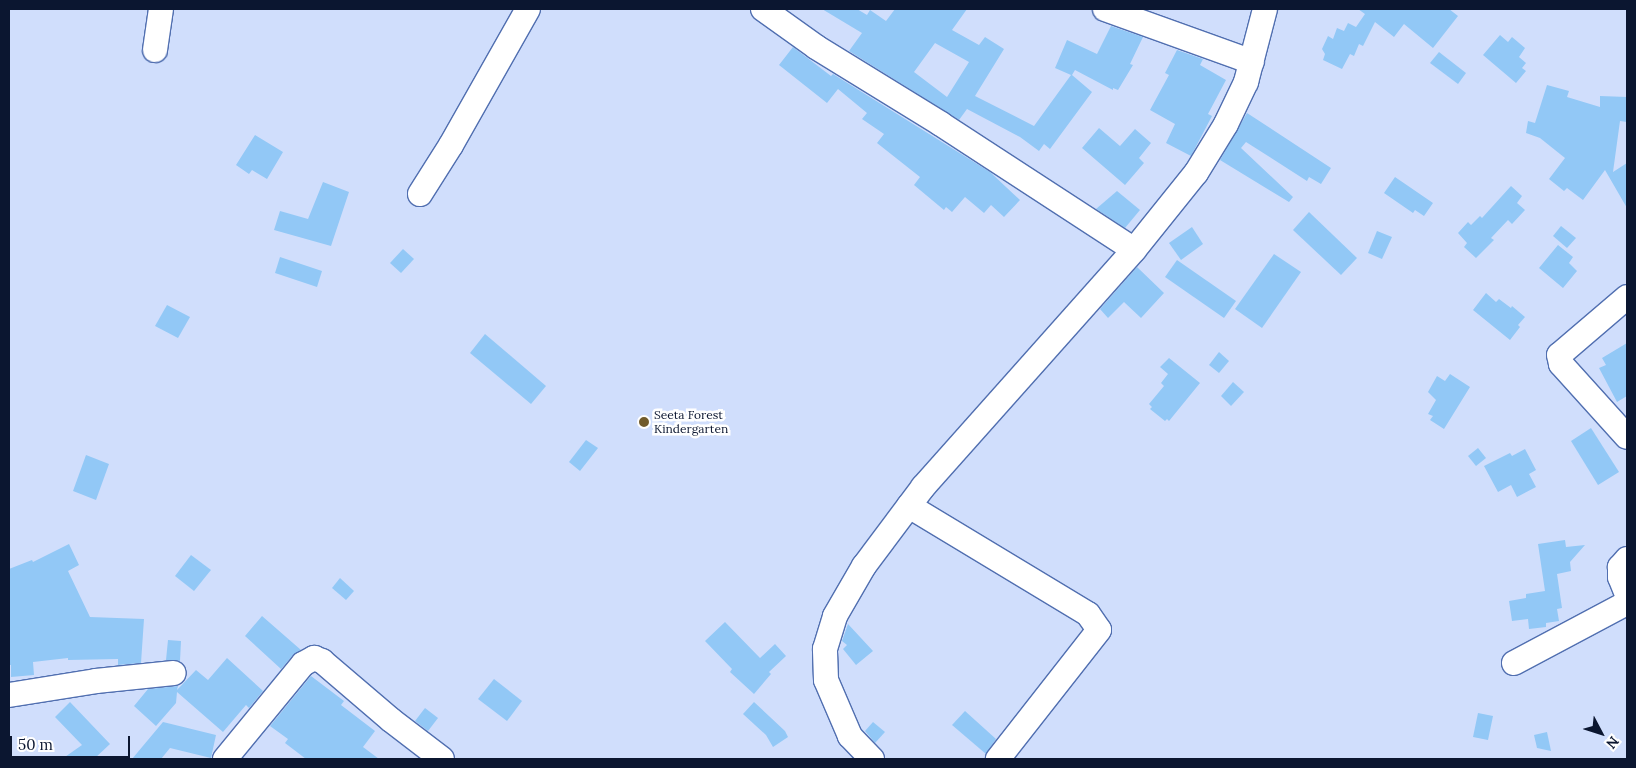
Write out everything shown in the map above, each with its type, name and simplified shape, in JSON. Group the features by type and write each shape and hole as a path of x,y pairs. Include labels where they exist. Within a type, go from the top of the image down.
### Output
{"street":[{"path":"155,50 161,9"},
{"path":"420,194 451,145 528,9"},
{"path":"763,9 816,46 941,124 1134,250"},
{"path":"1105,9 1252,62"},
{"path":"872,759 850,736 826,680 824,649 835,616 864,566 923,487 1134,250 1196,173 1226,124 1246,82 1265,9"},
{"path":"1627,297 1559,355 1561,364 1627,437"},
{"path":"909,506 1088,614 1099,630 998,759"},
{"path":"1627,559 1620,567 1620,577 1627,594"},
{"path":"1514,663 1623,605 1627,600"},
{"path":"225,759 303,664 314,658 322,661 391,720 442,759"},
{"path":"9,695 96,681 174,674"}],"building":[{"path":"822,9 857,9 867,15 870,10 886,21 895,9 967,9 952,30 979,45 985,37 1004,49 975,96 1034,126 1071,75 1055,68 1067,40 1097,54 1111,26 1143,37 1130,64 1133,65 1118,90 1113,88 1113,90 1075,70 1072,75 1092,92 1050,149 1044,144 1039,151 1020,137 967,109 959,120 849,51 862,33","holes":["935,43 969,62 947,97 914,72"]},
{"path":"1358,9 1449,9 1458,16 1433,48 1404,24 1394,37 1375,22 1363,46 1359,44 1354,56 1350,54 1342,69 1323,60 1325,54 1322,49 1328,36 1333,39 1337,28 1344,31 1348,23 1356,27 1365,14"},
{"path":"1500,35 1508,42 1512,37 1525,48 1519,57 1526,63 1522,68 1526,71 1516,83 1483,55"},
{"path":"793,47 831,76 833,74 990,172 1020,200 1004,217 991,205 984,213 965,197 952,212 946,207 944,210 914,185 920,177 877,143 884,134 862,119 867,113 838,89 827,103 779,65"},
{"path":"1177,50 1203,59 1200,65 1226,80 1208,114 1212,116 1191,156 1166,143 1175,124 1150,110 1169,75 1165,73"},
{"path":"1439,52 1466,73 1458,84 1430,63"},
{"path":"1547,85 1569,91 1567,97 1600,107 1600,96 1627,97 1627,122 1620,121 1613,172 1627,163 1627,208 1605,170 1583,200 1567,188 1564,191 1549,179 1565,158 1540,138 1526,133 1528,121 1535,123"},
{"path":"1247,113 1331,168 1321,184 1309,177 1307,181 1246,142 1241,148 1293,197 1289,202 1220,160"},
{"path":"1099,128 1120,146 1135,129 1151,143 1139,158 1144,163 1125,185 1082,148"},
{"path":"255,135 283,152 267,179 252,170 249,174 236,165"},
{"path":"1395,177 1433,203 1424,216 1415,210 1413,213 1384,193"},
{"path":"323,182 349,192 331,246 274,230 280,211 308,219"},
{"path":"1511,186 1522,196 1517,203 1525,210 1512,224 1508,220 1491,238 1494,240 1476,258 1464,247 1467,243 1458,233 1468,222 1471,225 1480,216 1482,218"},
{"path":"1117,191 1140,210 1125,228 1096,209"},
{"path":"1309,212 1357,258 1341,275 1293,230"},
{"path":"1561,226 1576,238 1567,248 1553,236"},
{"path":"1192,227 1203,244 1181,260 1169,243"},
{"path":"1377,231 1392,237 1382,259 1368,253"},
{"path":"1558,245 1573,257 1569,263 1577,271 1563,288 1539,268"},
{"path":"403,249 414,259 401,273 390,263"},
{"path":"1274,254 1301,272 1262,328 1235,309"},
{"path":"280,257 322,271 317,287 275,273"},
{"path":"1177,260 1236,301 1224,318 1165,277"},
{"path":"1137,267 1164,293 1141,318 1124,302 1108,318 1100,309"},
{"path":"1486,293 1496,302 1499,299 1511,308 1512,306 1525,317 1510,340 1473,310"},
{"path":"167,305 190,317 178,338 155,326"},
{"path":"485,334 546,386 531,404 470,353"},
{"path":"1627,343 1627,396 1617,402 1599,368 1606,365 1602,358"},
{"path":"1219,352 1229,361 1219,373 1209,365"},
{"path":"1169,358 1200,383 1169,421 1167,419 1165,421 1150,409 1152,407 1149,404 1164,386 1161,383 1168,374 1160,367"},
{"path":"1450,374 1470,387 1444,429 1430,420 1433,416 1428,414 1436,400 1428,392 1437,376 1445,381"},
{"path":"1233,382 1244,392 1231,406 1221,396"},
{"path":"1591,428 1619,472 1598,485 1571,441"},
{"path":"586,440 598,448 580,471 569,462"},
{"path":"1478,448 1486,458 1476,466 1468,456"},
{"path":"1525,449 1536,470 1529,474 1536,487 1517,497 1511,485 1498,492 1484,466 1510,453 1512,456"},
{"path":"86,455 109,464 96,500 73,491"},
{"path":"1565,540 1566,547 1585,545 1570,562 1571,571 1557,574 1562,608 1557,609 1559,621 1546,623 1546,627 1529,629 1528,619 1512,621 1509,601 1526,598 1526,594 1545,591 1538,544"},
{"path":"69,544 79,565 68,571 90,617 144,619 141,663 118,665 118,659 68,660 68,658 33,662 34,675 11,677 11,665 9,665 9,569 32,560 33,562"},
{"path":"191,555 211,570 194,591 175,576"},
{"path":"340,578 354,591 346,600 332,588"},
{"path":"262,616 301,650 293,655 281,669 245,636"},
{"path":"725,622 760,658 775,644 786,656 769,672 771,674 754,694 730,672 732,669 705,641"},
{"path":"848,624 873,651 856,665 843,649 847,645 842,641"},
{"path":"168,640 181,641 180,661 166,660"},
{"path":"227,658 263,691 249,708 246,705 223,732 177,692 176,703 156,726 134,706 148,689 178,686 177,690 196,670 208,680"},
{"path":"311,676 344,701 341,705 375,731 363,747 379,759 306,759 285,743 288,739 270,726"},
{"path":"494,679 522,701 507,721 478,699"},
{"path":"70,702 110,744 94,759 62,759 82,745 55,717"},
{"path":"754,702 785,731 788,737 773,747 766,735 743,714"},
{"path":"425,708 438,718 428,731 415,721"},
{"path":"965,711 996,739 986,754 952,725"},
{"path":"1478,713 1493,716 1488,740 1473,737"},
{"path":"163,722 216,735 211,758 170,748 161,759 132,759"},
{"path":"873,722 885,732 875,743 865,731"},
{"path":"1547,732 1551,751 1537,748 1534,735"}],"place":[{"name":"Seeta Forest Kindergarten","path":"644,422"}]}
